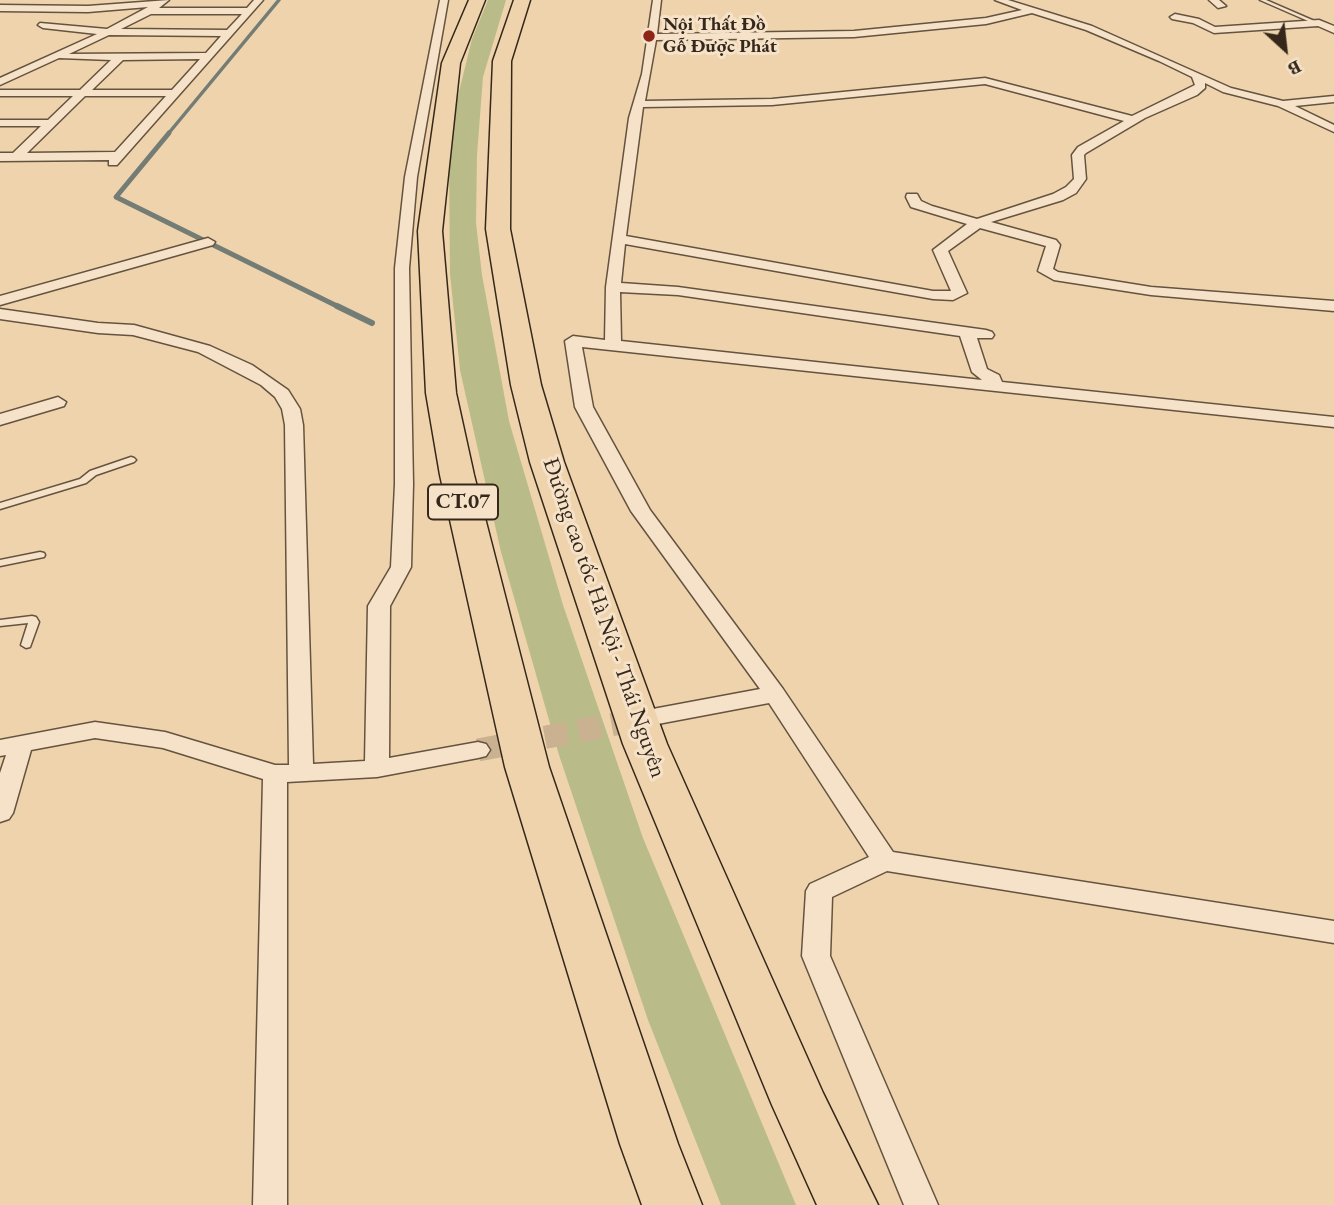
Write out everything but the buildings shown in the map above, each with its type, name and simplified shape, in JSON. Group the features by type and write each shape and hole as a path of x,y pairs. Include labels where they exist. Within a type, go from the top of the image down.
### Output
{"highway":[{"name":"CT.07","path":"477,0 451,63 430,231 441,393 457,475 527,767 649,1144 672,1205"},
{"name":"Đường cao tốc Hà Nội - Thái Nguyên","path":"522,0 502,61 498,229 526,386 547,462 645,744 800,1105 848,1205"}],"street":[{"path":"0,157 116,159 259,0"},
{"path":"377,769 379,606 401,568 404,484 402,268 411,177 444,0"},
{"path":"613,346 613,287 635,118 654,37 657,0"},
{"path":"999,0 1089,28 1227,90 1282,104 1334,129"},
{"path":"0,8 74,10 162,2"},
{"path":"0,82 138,18 162,2"},
{"path":"654,37 855,34 986,21 1034,10"},
{"path":"149,11 248,11"},
{"path":"1175,17 1217,30 1334,22"},
{"path":"1318,23 1334,30"},
{"path":"43,25 109,32 229,33"},
{"path":"58,57 208,57"},
{"path":"16,157 120,57"},
{"path":"620,239 945,297 960,293 940,250 978,223 1058,197 1071,190 1080,179 1078,155 1082,150 1133,120 1193,93 1201,86 1196,75"},
{"path":"639,104 772,102 985,82 1133,120"},
{"path":"0,93 176,93"},
{"path":"1282,104 1334,99"},
{"path":"3,125 52,122"},
{"path":"912,197 922,207 1053,245 1045,271 1054,276 1164,292 1334,306"},
{"path":"0,301 208,242"},
{"path":"613,287 678,291 986,335"},
{"path":"0,314 98,328 134,330 204,349 256,374 282,394 291,409 294,425 288,773 270,1205"},
{"path":"967,333 980,372 993,379 994,385"},
{"path":"885,861 775,694 640,511 584,407 573,341 1334,422"},
{"path":"0,420 58,402"},
{"path":"642,719 775,694"},
{"path":"0,813 10,746 95,730 165,740 288,773 377,769 478,750"},
{"path":"921,1205 816,956 819,891 885,861 1334,932"}],"lane":[{"path":"1262,0 1318,23"},
{"path":"0,506 83,481 93,473 131,460"},
{"path":"0,564 40,555"},
{"path":"0,623 32,619 34,622 26,645"}],"green space":[{"path":"488,0 506,0 483,77 477,155 476,223 482,275 509,421 563,605 643,838 796,1205 721,1205 648,1020 559,755 501,552 460,370 450,274 449,160 457,100 472,39"}],"waterway":[{"path":"168,134 279,0"},
{"path":"169,133 116,197 341,308"},
{"path":"337,306 372,323"}],"tunnel":[{"path":"478,750 642,719"}],"place":[{"name":"Nội Thất Đồ Gỗ Được Phát","path":"649,36"}]}
